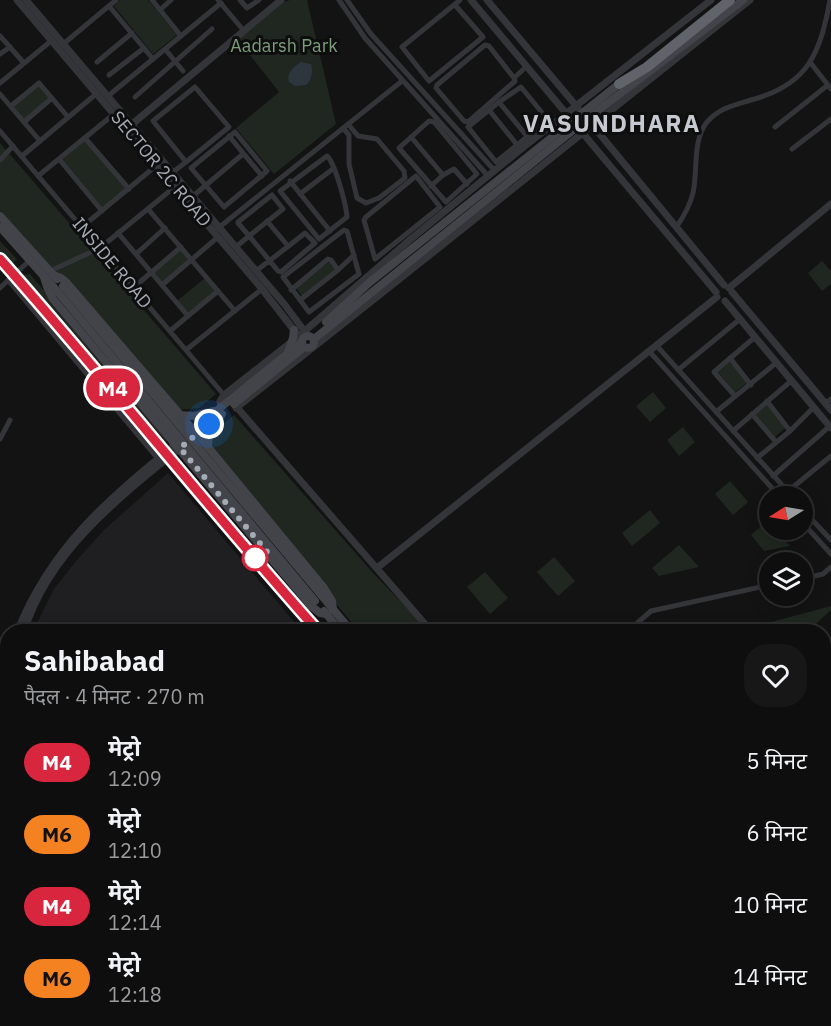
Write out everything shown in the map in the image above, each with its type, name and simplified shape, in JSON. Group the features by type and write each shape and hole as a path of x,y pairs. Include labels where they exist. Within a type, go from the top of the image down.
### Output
{"highway":[{"path":"620,84 646,67 730,0"}],"main road":[{"path":"322,332 578,127 584,116 620,84 723,0"},
{"path":"584,116 743,0"},
{"path":"178,446 370,282 578,127"},
{"path":"0,216 319,598 337,624"},
{"path":"0,227 30,260 49,274 68,283 324,588 332,601 330,612"},
{"path":"49,274 53,299 311,606 316,610 330,612 343,624"},
{"path":"179,415 194,416 235,406 303,338 322,332 334,332"},
{"path":"208,447 209,435 220,410"}],"street":[{"name":"SECTOR 2C ROAD","path":"17,0 37,18 84,74 108,96 157,165 193,196 217,232 236,247 285,305 303,338"},
{"name":"SECTOR 2C ROAD","path":"26,0 51,41 61,46"},
{"path":"61,46 116,0"},
{"path":"152,0 181,36"},
{"path":"160,10 171,0"},
{"path":"240,0 256,21"},
{"path":"129,127 281,0"},
{"path":"339,0 365,38 402,81 492,173"},
{"path":"347,0 371,34 492,173"},
{"path":"455,5 482,35 482,38 430,81 427,81 402,48 460,0"},
{"path":"471,0 716,295 725,301 830,427 773,476"},
{"path":"487,0 728,288 829,404"},
{"path":"425,624 235,406 334,332 578,127 584,116 711,0"},
{"path":"220,410 220,401 224,395 303,338 410,236 440,207 416,176 364,220 375,259 410,236 492,173 529,139 567,113 584,116 750,0"},
{"path":"677,226 686,214 692,195 700,136 705,124 716,112 725,107 772,95 805,71 816,52 826,23 830,0"},
{"path":"108,96 181,36 219,1 244,31"},
{"path":"247,9 256,1"},
{"path":"109,6 153,59"},
{"path":"135,97 212,29"},
{"path":"97,62 132,33"},
{"path":"0,36 24,63"},
{"path":"0,83 51,41"},
{"path":"514,78 489,46 485,45 436,88 464,121 468,122 515,81 514,78 527,66"},
{"path":"0,54 10,47"},
{"path":"109,75 144,48"},
{"path":"165,49 183,71"},
{"path":"775,127 830,87 810,62"},
{"name":"SECTOR 2C ROAD","path":"84,74 96,94 114,114 173,172 178,184 303,338"},
{"path":"162,285 192,260 217,232 402,81"},
{"path":"11,106 39,83 68,117"},
{"path":"173,172 186,162 229,127 195,87 153,121 186,162"},
{"path":"519,147 496,162 468,127 521,87 548,120 529,139"},
{"path":"0,94 40,141"},
{"path":"21,156 96,94"},
{"path":"24,122 52,98"},
{"path":"499,102 529,139"},
{"path":"489,110 519,147"},
{"path":"39,176 114,114"},
{"path":"792,149 831,120"},
{"path":"429,122 434,122 477,173 477,176 450,203 444,202 399,148 429,122"},
{"path":"345,126 358,136 377,139 404,171 405,178 379,198 366,203 357,198 349,164 349,135 345,126"},
{"name":"INSIDE ROAD","path":"0,130 224,395"},
{"path":"235,132 267,170 262,177 224,207 191,168 235,132"},
{"path":"229,136 262,177"},
{"path":"411,137 443,175"},
{"path":"85,138 129,189"},
{"path":"0,160 13,146"},
{"path":"193,196 243,154"},
{"path":"327,156 334,168 347,217 318,238 280,191 327,156"},
{"path":"59,159 102,211"},
{"path":"82,227 157,165"},
{"path":"300,194 334,168"},
{"path":"431,186 454,169 467,184"},
{"path":"285,175 330,231"},
{"path":"49,274 100,248 178,184"},
{"path":"236,247 249,236 267,221 283,208 272,195 238,222 249,236 270,261 278,272 281,272 315,244 306,233 288,246 270,261 256,271"},
{"path":"728,288 831,204"},
{"path":"148,208 235,311"},
{"path":"267,221 288,246"},
{"path":"136,254 165,228"},
{"path":"346,230 348,231 358,275 310,312 291,290 283,277 346,230"},
{"path":"118,233 188,316"},
{"path":"133,288 181,247"},
{"path":"285,305 338,270 354,255"},
{"path":"0,288 30,260"},
{"path":"291,290 328,260 338,270"},
{"path":"9,280 158,459"},
{"path":"377,568 652,348 716,295 719,286 728,288"},
{"path":"725,301 730,297 728,288"},
{"path":"186,350 262,289"},
{"path":"170,331 218,291"},
{"path":"678,370 740,319"},
{"path":"735,396 714,373 755,337"},
{"path":"652,348 678,370 782,486"},
{"path":"652,348 770,486"},
{"path":"730,358 751,385"},
{"path":"716,412 776,363"},
{"path":"733,431 791,381"},
{"path":"767,401 790,431"},
{"path":"757,458 790,431 814,407"},
{"path":"752,414 776,442"},
{"path":"0,440 10,420"},
{"path":"20,624 32,597 49,570 98,510 158,459 178,446"},
{"path":"27,624 37,600 76,541 178,446"},
{"path":"798,486 831,456"},
{"path":"813,521 831,540"},
{"path":"813,534 831,554"},
{"path":"813,576 823,574 831,567"},
{"path":"636,624 651,611 759,587"}],"shaded area":[{"path":"301,62 311,64 312,75 306,85 295,86 289,82 288,76"},
{"path":"168,473 296,624 36,624 54,589 104,530"}],"green space":[{"path":"120,0 148,0 177,35 153,54 114,6"},
{"name":"Aadarsh Park","path":"307,0 336,124 274,174 236,128 279,92 238,40 284,2"},
{"path":"39,85 50,98 24,120 13,106"},
{"path":"85,140 126,189 102,208 62,160"},
{"path":"0,143 216,394 199,408 179,410 0,211"},
{"path":"0,241 17,259 7,270 0,262"},
{"path":"181,249 189,260 162,283 153,272"},
{"path":"822,261 831,271 831,284 822,291 808,273"},
{"path":"329,262 335,269 302,296 296,288"},
{"path":"30,274 167,438 162,450 17,280 23,275"},
{"path":"205,278 216,291 188,314 177,301"},
{"path":"731,361 748,382 735,392 718,372"},
{"path":"653,392 666,408 650,422 636,406"},
{"path":"766,402 786,427 775,437 754,413"},
{"path":"234,415 374,574 422,624 353,624 216,462 211,439 216,430"},
{"path":"683,427 695,442 679,456 667,440"},
{"path":"730,481 748,502 733,515 715,494"},
{"path":"650,510 660,523 632,546 622,533"},
{"path":"759,528 759,540 784,540 790,546 764,551 751,535"},
{"path":"679,545 699,567 659,576 652,568"},
{"path":"554,557 575,581 558,596 537,572"},
{"path":"485,572 508,598 490,614 467,587"},
{"path":"831,606 831,610 816,624 764,624"}],"waterway":[{"path":"0,266 9,277"},
{"path":"12,281 155,449"}],"railway":[{"path":"0,259 312,624"}],"metro line":[{"name":"M4","path":"0,259 78,346 201,496 312,624"}],"district":[{"name":"VASUNDHARA","path":"612,124"}],"route":[{"path":"209,424 180,448 268,553 255,558"}]}
